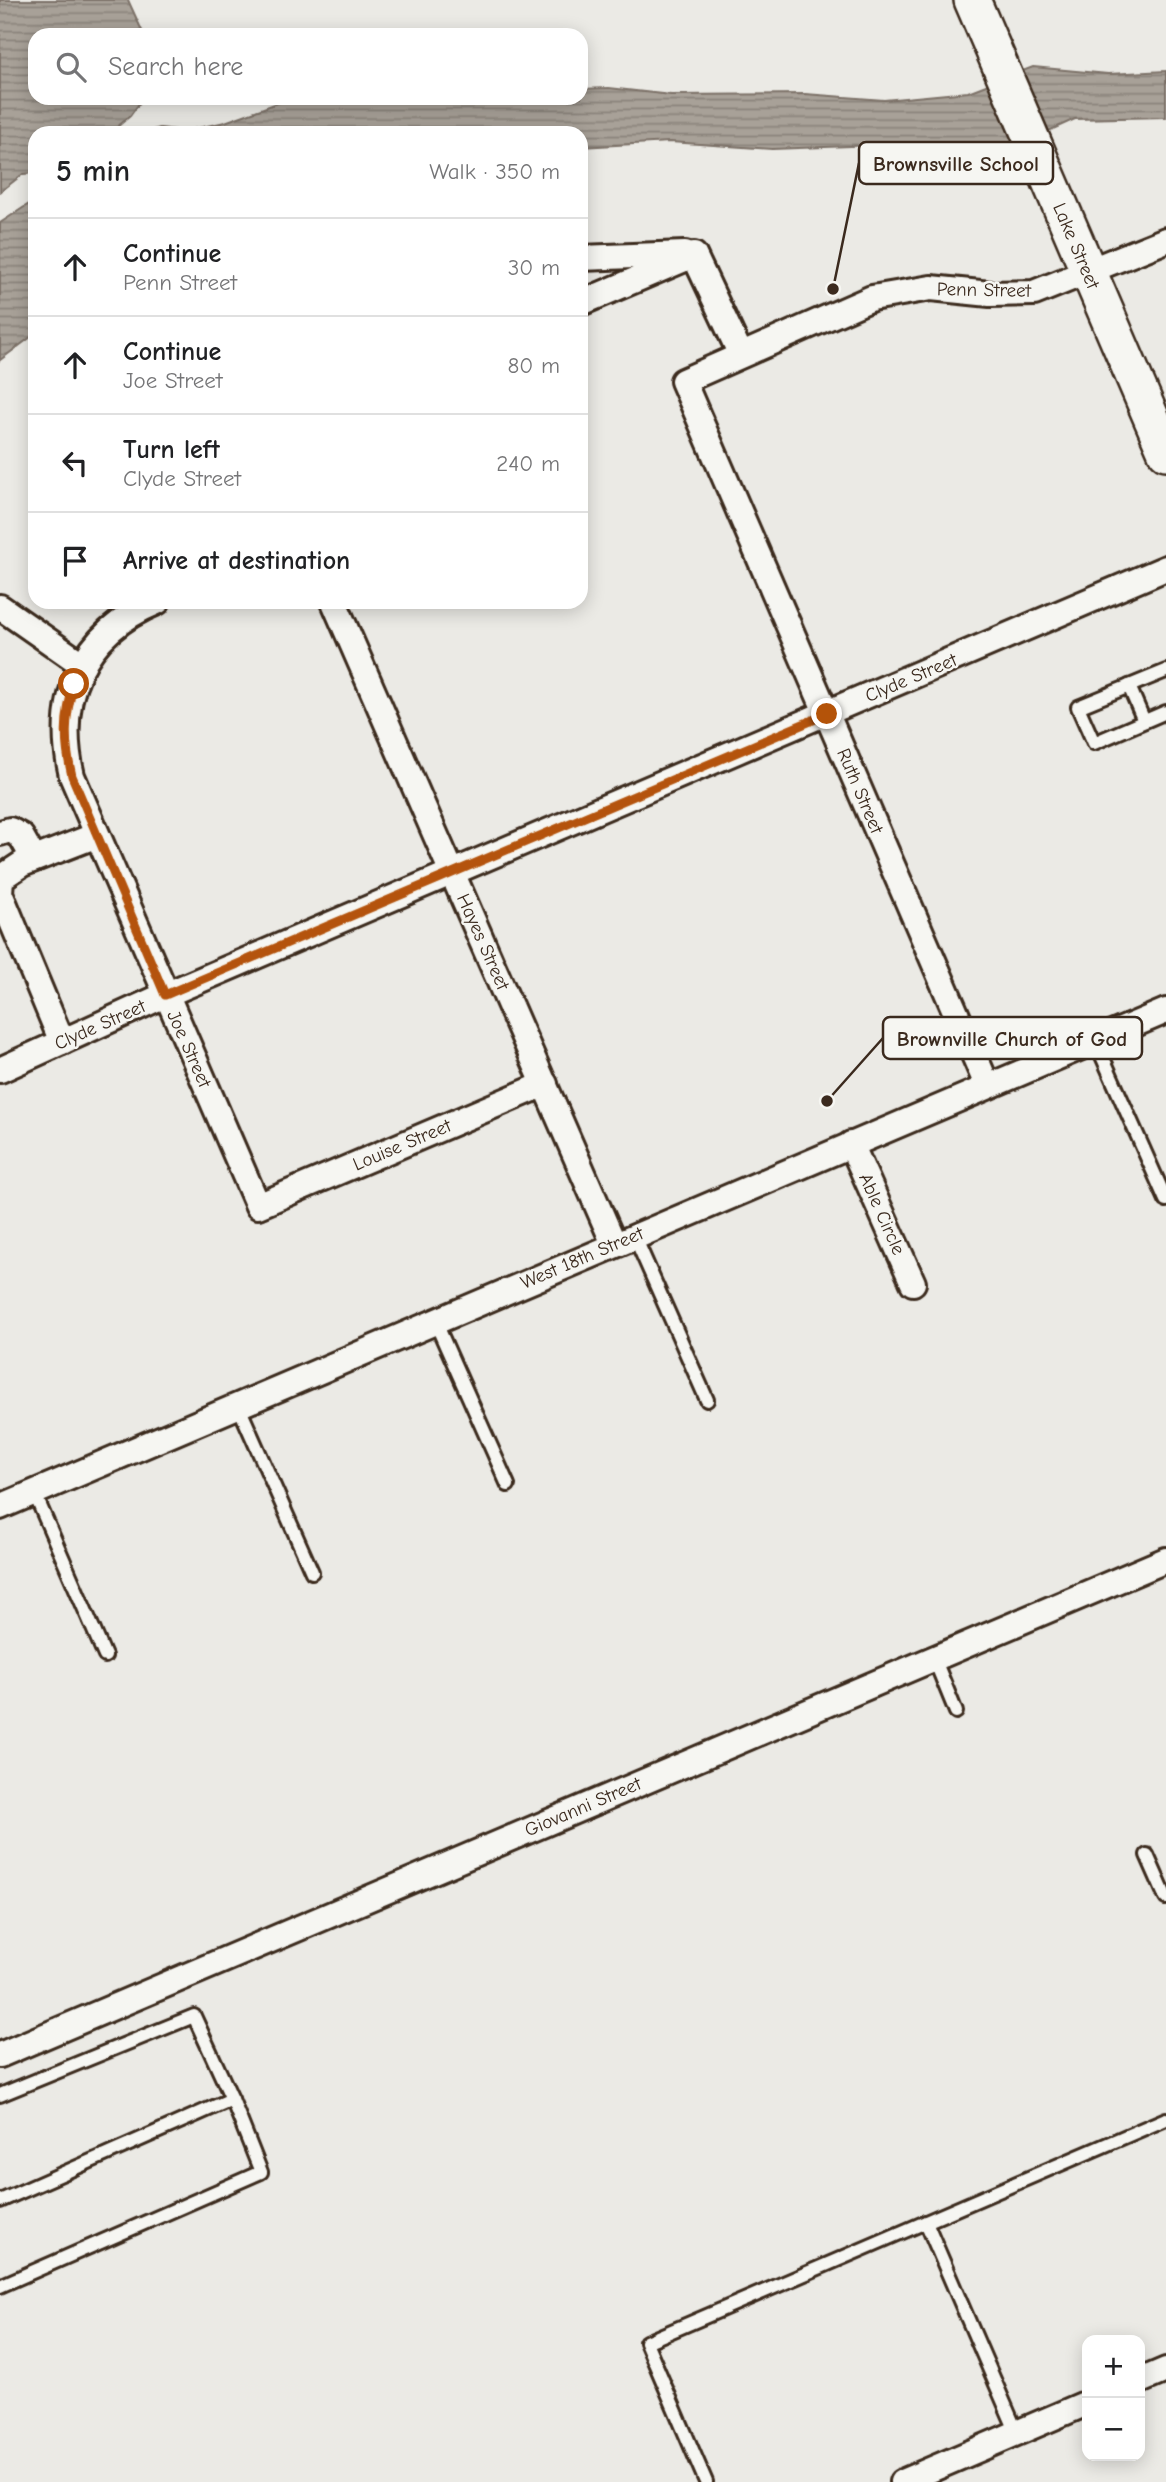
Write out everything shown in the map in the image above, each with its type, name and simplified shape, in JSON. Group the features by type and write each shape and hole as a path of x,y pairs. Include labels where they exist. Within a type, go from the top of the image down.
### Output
{"street":[{"name":"Lake Street","path":"972,0 1087,274 1166,452"},
{"name":"Penn Street","path":"683,381 872,298 931,288 990,294 1034,293 1087,274 1166,240"},
{"path":"588,258 694,255"},
{"path":"588,300 694,255"},
{"path":"694,255 741,355"},
{"name":"Ruth Street","path":"683,381 988,1085"},
{"name":"Clyde Street","path":"0,1070 165,995 1166,568"},
{"path":"0,607 83,664 110,630 145,609"},
{"name":"Hayes Street","path":"337,609 545,1084 624,1240"},
{"name":"Joe Street","path":"83,664 74,684 65,724 65,748 72,776 258,1206"},
{"path":"0,832 10,830 22,836 34,859"},
{"path":"61,1042 0,893 1,878 34,859 97,835"},
{"name":"West 18th Street","path":"0,1507 1166,1011"},
{"name":"Louise Street","path":"258,1206 545,1084"},
{"name":"Able Circle","path":"851,1144 913,1283"},
{"name":"Giovanni Street","path":"0,2055 1166,1560"},
{"path":"1145,2379 1166,2370"},
{"path":"902,2482 1082,2405"}],"lane":[{"path":"1166,671 1078,708 1094,743 1166,712"},
{"path":"1129,686 1144,721"},
{"path":"1095,1040 1166,1200"},
{"path":"624,1240 707,1400"},
{"path":"435,1321 508,1485"},
{"path":"238,1405 312,1572"},
{"path":"34,1492 105,1656"},
{"path":"934,1658 956,1712"},
{"path":"1147,1855 1166,1898"},
{"path":"0,2095 194,2016 232,2099 261,2172 0,2286"},
{"path":"0,2201 232,2099"},
{"path":"706,2482 646,2342 1166,2119"},
{"path":"926,2222 1017,2433"}],"shaded area":[{"path":"0,0 128,0 141,28 28,28 28,105 138,105 118,126 28,126 28,174 23,174 0,192"},
{"path":"1033,67 1108,74 1166,71 1166,117 1075,119 998,154 930,143 772,149 670,142 588,147 588,126 207,126 272,105 588,105 588,89 609,88 671,95 805,94 884,100 968,92"},
{"path":"28,205 28,339 0,360 0,223"}],"place":[{"name":"Brownsville School","path":"833,289"},
{"name":"Brownville Church of God","path":"827,1101"}],"route":[{"path":"74,684 65,724 65,748 72,776 165,995 827,714"}]}
